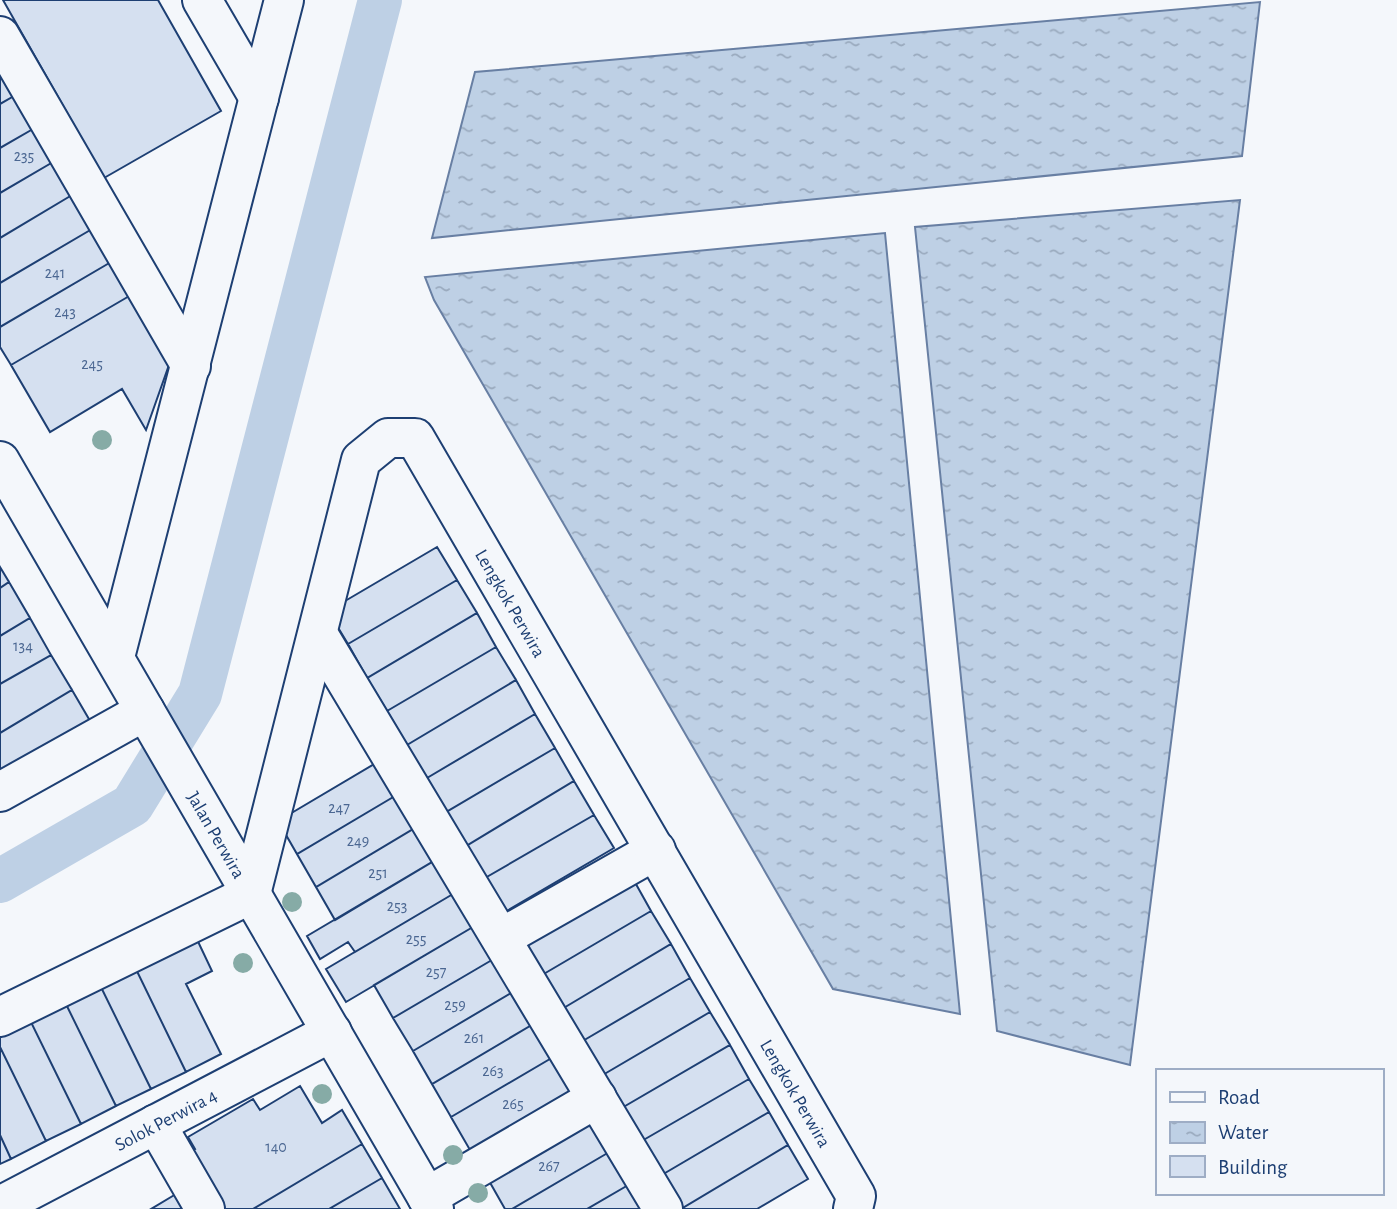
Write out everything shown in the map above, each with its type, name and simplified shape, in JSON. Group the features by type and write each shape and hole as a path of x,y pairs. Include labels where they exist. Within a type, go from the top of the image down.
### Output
{"street":[{"path":"202,0 259,98"},
{"path":"114,657 284,0"},
{"path":"0,36 191,366"},
{"name":"Lengkok Perwira","path":"251,894 361,460 387,438 415,438 856,1196 853,1209"},
{"name":"Jalan Perwira","path":"0,461 431,1203"},
{"path":"318,634 663,1209"},
{"path":"0,792 145,711"},
{"path":"501,939 656,850"},
{"path":"0,1017 251,894"},
{"name":"Solok Perwira 4","path":"5,1206 332,1032"},
{"path":"431,1203 597,1098"},
{"path":"156,1124 205,1209"}],"water":[{"path":"1260,2 1242,156 432,238 475,72"},
{"path":"1240,200 1130,1065 997,1031 915,227"},
{"path":"885,233 960,1014 833,989 434,300 425,277"}],"building":[{"path":"3,0 158,0 221,111 104,178"},
{"path":"0,72 14,96 0,104"},
{"path":"14,96 33,129 0,148 0,104"},
{"path":"33,129 53,162 0,193 0,148"},
{"path":"53,162 72,195 0,238 0,193"},
{"path":"72,195 92,229 0,283 0,238"},
{"path":"92,229 111,262 0,327 0,283"},
{"path":"111,262 131,295 11,365 0,347 0,327"},
{"path":"131,295 170,362 146,430 122,389 50,432 11,365"},
{"path":"437,547 457,580 348,644 328,611"},
{"path":"0,567 9,582 0,588"},
{"path":"457,580 477,613 367,678 348,644"},
{"path":"9,582 30,618 0,636 0,588"},
{"path":"477,613 496,647 387,711 367,678"},
{"path":"30,618 51,655 0,684 0,636"},
{"path":"496,647 516,680 407,745 387,711"},
{"path":"51,655 72,690 0,733 0,684"},
{"path":"516,680 535,714 427,778 407,745"},
{"path":"72,690 93,726 0,781 0,733"},
{"path":"535,714 555,748 446,812 427,778"},
{"path":"555,748 574,781 466,846 446,812"},
{"path":"381,760 400,793 297,854 278,821"},
{"path":"574,781 594,815 485,878 466,846"},
{"path":"400,793 420,825 316,887 297,854"},
{"path":"594,815 614,848 505,912 485,878"},
{"path":"420,825 439,858 335,920 316,887"},
{"path":"439,858 458,891 355,952 348,942 320,959 307,936"},
{"path":"632,877 651,911 542,975 522,942"},
{"path":"458,891 478,924 346,1002 326,969"},
{"path":"651,911 671,944 562,1009 542,975"},
{"path":"478,924 497,957 393,1018 374,985"},
{"path":"193,931 212,971 186,984 221,1054 186,1072 132,961"},
{"path":"671,944 690,978 581,1042 562,1009"},
{"path":"497,957 516,990 413,1051 393,1018"},
{"path":"132,961 186,1072 151,1089 97,979"},
{"path":"690,978 710,1012 601,1076 581,1042"},
{"path":"97,979 151,1089 116,1106 62,996"},
{"path":"516,990 535,1023 432,1084 413,1051"},
{"path":"62,996 116,1106 81,1124 27,1014"},
{"path":"710,1012 730,1045 620,1109 601,1076"},
{"path":"27,1014 81,1124 46,1141 0,1047 0,1027"},
{"path":"535,1023 555,1056 451,1117 432,1084"},
{"path":"730,1045 749,1079 640,1142 620,1109"},
{"path":"0,1047 46,1141 11,1159 0,1135"},
{"path":"555,1056 574,1089 470,1150 451,1117"},
{"path":"749,1079 769,1112 660,1176 640,1142"},
{"path":"300,1086 322,1123 342,1110 362,1144 253,1209 222,1209 188,1152 195,1149 188,1137 253,1099 260,1110"},
{"path":"769,1112 788,1145 681,1209 660,1176"},
{"path":"591,1118 611,1151 512,1209 505,1209 488,1179"},
{"path":"0,1135 11,1159 0,1164"},
{"path":"362,1144 382,1178 329,1209 253,1209"},
{"path":"788,1145 808,1179 757,1209 681,1209"},
{"path":"611,1151 630,1184 587,1209 512,1209"},
{"path":"382,1178 400,1209 329,1209"},
{"path":"630,1184 645,1209 587,1209"},
{"path":"176,1194 185,1209 151,1209"}],"waterway":[{"path":"0,881 132,805 200,694 380,0"}]}
